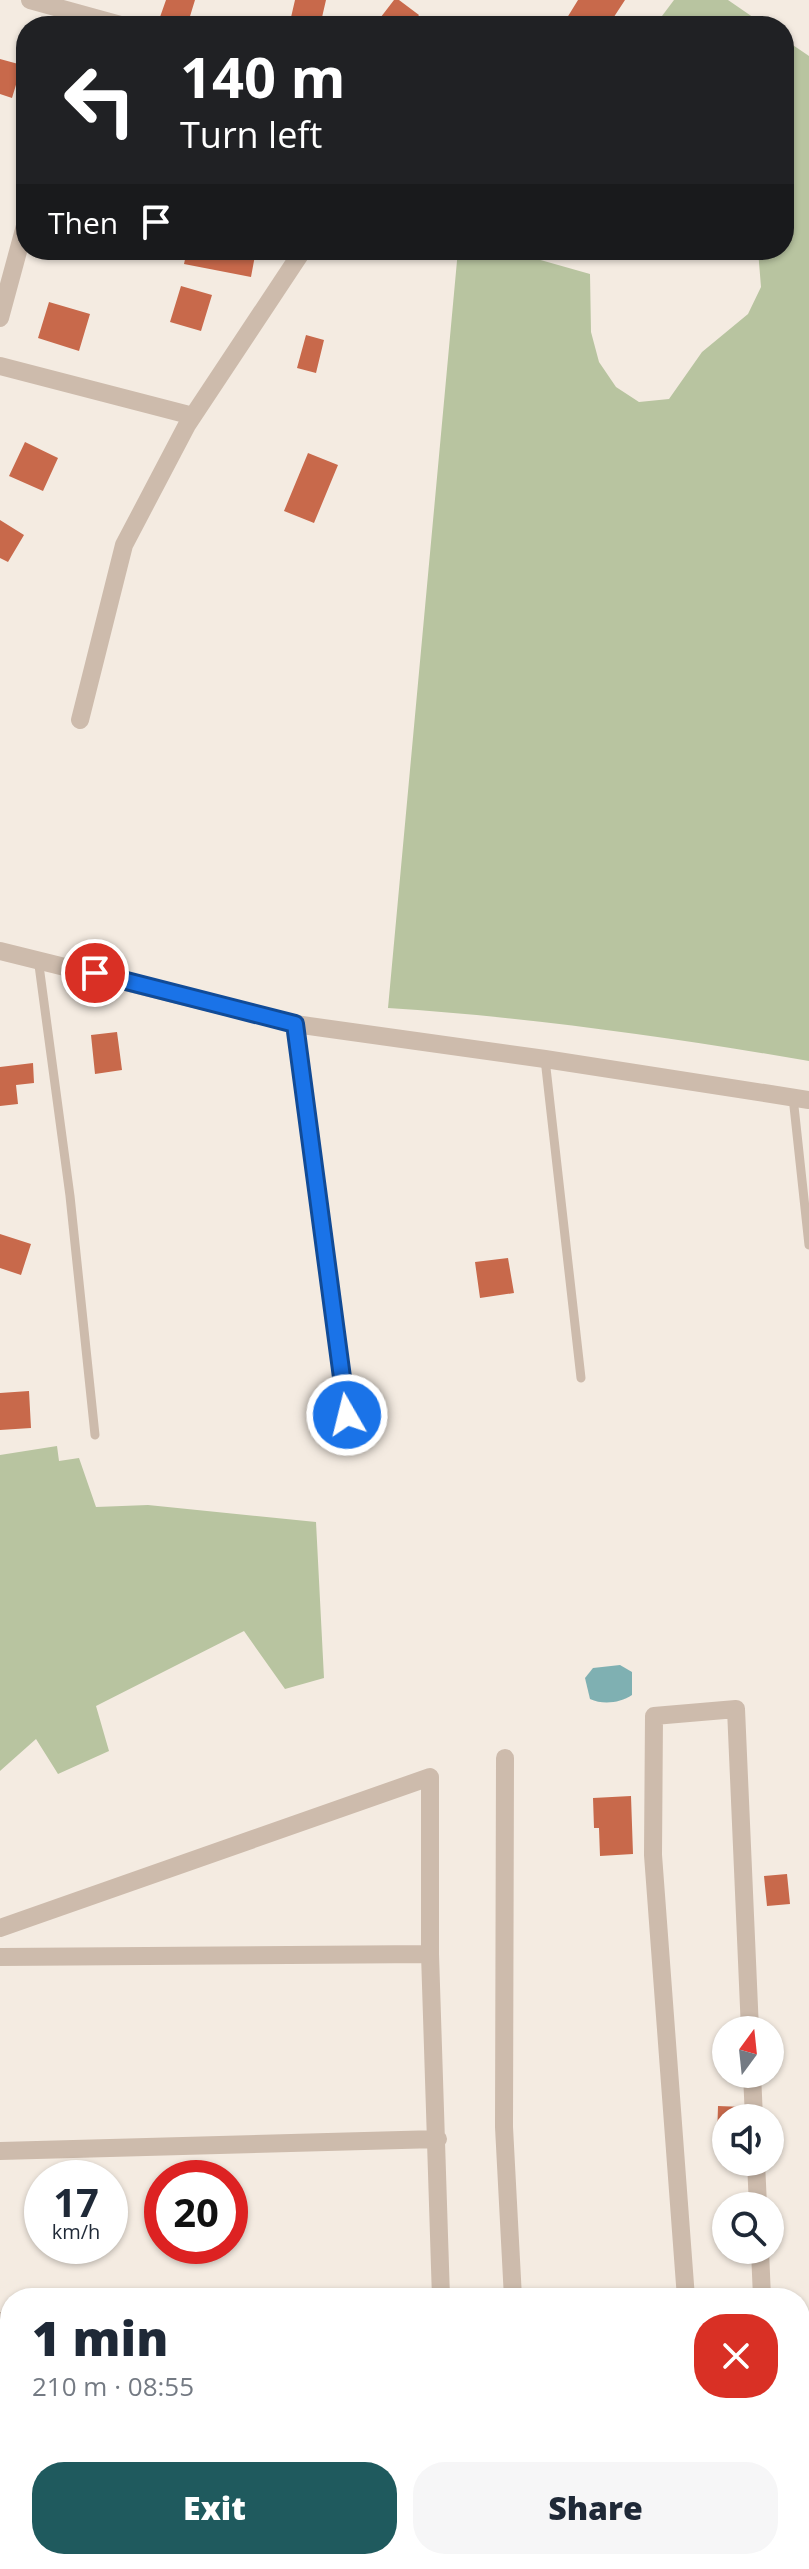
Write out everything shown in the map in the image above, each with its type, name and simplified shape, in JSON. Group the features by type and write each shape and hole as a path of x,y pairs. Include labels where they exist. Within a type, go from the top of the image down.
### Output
{"street":[{"path":"30,0 84,14"},
{"path":"0,318 16,259"},
{"path":"80,720 124,545 193,416 296,260"},
{"path":"0,366 193,416"},
{"path":"0,951 295,1024 801,1099"},
{"path":"685,2288 653,1855 654,1716 736,1709 749,2016"},
{"path":"505,1758 504,2127 512,2288"},
{"path":"0,1928 430,1777 430,1954 441,2288"},
{"path":"0,1957 430,1954"},
{"path":"0,2151 438,2139"},
{"path":"761,2264 762,2288"}],"lane":[{"path":"38,958 70,1196 95,1435"},
{"path":"295,1024 347,1415"},
{"path":"545,1059 581,1378"},
{"path":"801,1099 809,1245"}],"green space":[{"path":"674,0 728,0 751,16 662,16"},
{"path":"794,46 809,56 809,1061 599,1029 388,1008 457,260 541,260 590,274 591,332 599,362 616,387 639,402 669,399 702,352 748,314 761,287 759,260 794,260"},
{"path":"57,1446 59,1461 79,1458 96,1507 148,1505 316,1522 324,1678 285,1689 244,1631 96,1706 109,1751 58,1774 36,1739 0,1771 0,1455"}],"water":[{"path":"620,1665 632,1672 632,1695 611,1702 590,1699 585,1678 593,1668"}],"building":[{"path":"166,0 195,0 190,16 160,16"},
{"path":"295,0 326,0 322,16 291,16"},
{"path":"394,0 399,0 419,15 418,16 382,16"},
{"path":"578,0 625,0 615,16 568,16"},
{"path":"0,59 16,63 16,85 12,98 0,94"},
{"path":"185,260 254,260 251,277 184,264"},
{"path":"181,286 212,295 201,331 170,322"},
{"path":"49,302 90,314 79,351 38,338"},
{"path":"306,335 324,340 316,373 297,368"},
{"path":"25,442 58,458 43,491 9,476"},
{"path":"308,453 338,465 314,523 284,511"},
{"path":"0,520 24,535 8,562 0,558"},
{"path":"117,1032 122,1070 95,1074 91,1035"},
{"path":"33,1063 34,1083 16,1085 18,1104 0,1106 0,1067"},
{"path":"0,1234 31,1244 21,1275 0,1268"},
{"path":"508,1258 514,1293 480,1298 475,1262"},
{"path":"29,1391 31,1428 0,1430 0,1393"},
{"path":"631,1796 633,1854 600,1856 599,1828 594,1828 593,1798"},
{"path":"787,1874 790,1904 767,1906 764,1876"}],"route":[{"path":"95,973 295,1024 347,1415"}]}
